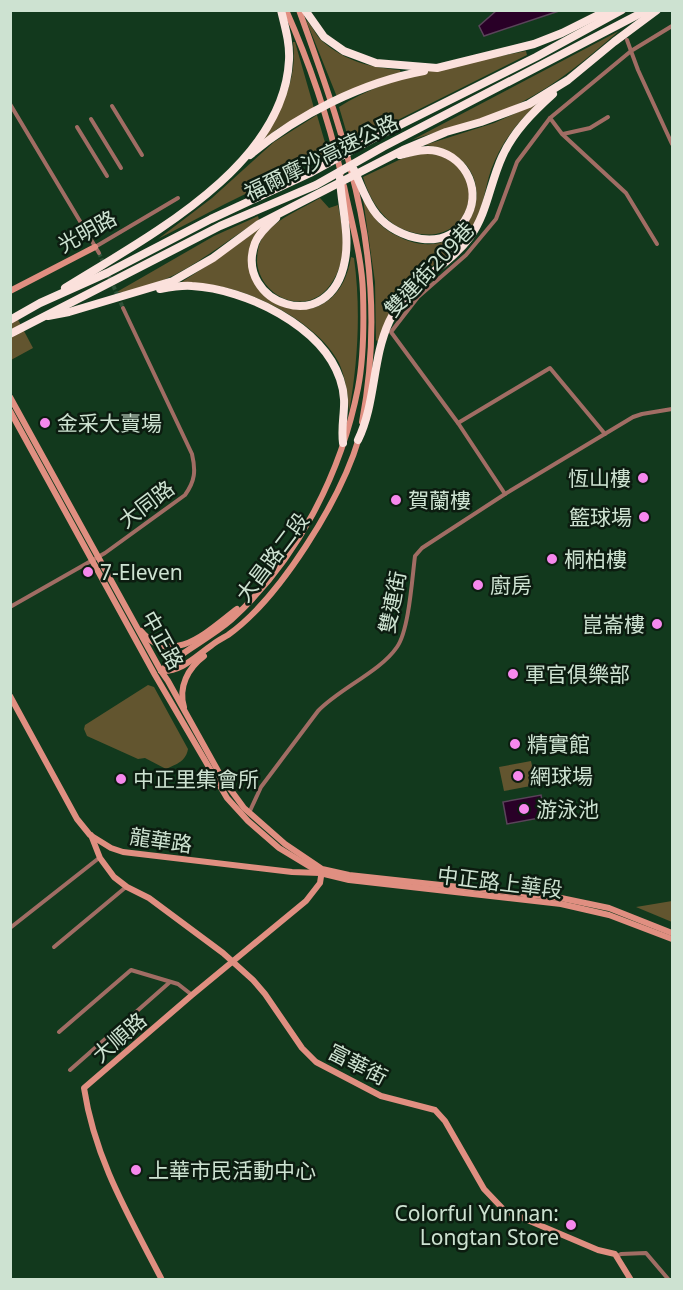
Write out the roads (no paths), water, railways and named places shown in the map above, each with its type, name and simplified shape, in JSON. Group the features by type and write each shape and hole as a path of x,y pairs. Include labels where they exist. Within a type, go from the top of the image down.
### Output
{"highway":[{"path":"40,303 209,194 258,139 283,96 289,61 289,43 281,10"},
{"path":"305,10 324,37 344,51 376,63 437,68"},
{"path":"234,168 288,126 322,108 384,81 534,44 608,10"},
{"name":"福爾摩沙高速公路","path":"10,320 211,219 312,172 378,136 536,57 622,10"},
{"name":"福爾摩沙高速公路","path":"10,334 220,226 316,185 383,147 647,10"},
{"path":"358,440 368,411 383,339 393,314 402,300 443,264 472,234 482,214 502,156 520,128 568,80 657,10"},
{"path":"41,317 69,312 173,281 213,258 259,224 283,211 403,150 446,132 529,104 568,80"},
{"path":"346,151 373,210 386,224 398,232 426,240 441,237 459,228 469,213 473,196 470,178 460,163 449,155 435,150 422,150 384,160"},
{"path":"283,211 256,241 253,252 255,271 263,289 278,301 299,307 314,304 333,288 341,276 345,261 347,242 341,203 340,170"},
{"path":"141,291 193,286 232,292 267,307 316,340 335,368 340,380 345,406 343,443"}],"main road":[{"name":"大昌路二段","path":"161,671 230,620 291,552 308,525 326,487 343,443 359,379 363,336 362,273 340,170 322,108 286,10"},
{"name":"大昌路二段","path":"161,671 174,671 229,634 270,592 306,545 331,502 358,440 368,391 371,357 372,297 365,234 333,103 299,10"},
{"name":"光明路","path":"10,291 95,247"},
{"name":"中正路","path":"10,397 217,783 246,815 321,871"},
{"name":"中正路","path":"10,411 246,815"},
{"path":"133,620 143,634 153,641 164,646 178,647 197,638 252,598"},
{"path":"187,716 182,702 182,692 187,675 200,659 229,634"},
{"name":"龍華路","path":"10,696 67,804 90,835 111,848 136,855 292,872 321,871"},
{"name":"富華街","path":"90,835 100,858 114,877 149,898 223,953 265,994 302,1048 316,1062 381,1096 431,1108 445,1121 484,1190 504,1210 617,1256"},
{"name":"中正路上華段","path":"321,871 561,898 609,908 672,933"},
{"name":"中正路上華段","path":"321,871 349,880 561,904 609,915 672,939"},
{"name":"大順路","path":"162,1280 104,1164 88,1113 84,1088 192,994 306,901 320,883 321,871"},
{"path":"617,1256 631,1280"}],"street":[{"path":"657,243 626,193 562,134 550,118 631,51 672,26"},
{"path":"627,40 638,70 672,144"},
{"path":"10,104 99,254"},
{"path":"112,106 142,155"},
{"path":"562,134 590,128 608,117"},
{"name":"雙連街209巷","path":"505,494 458,423 391,332 418,297 466,255 496,219 517,162 550,118"},
{"path":"91,119 121,168"},
{"path":"77,127 107,176"},
{"name":"光明路","path":"95,247 178,198"},
{"name":"大同路","path":"10,607 96,558 185,495 192,485 195,470 192,454 123,308"},
{"path":"458,423 550,368 605,434"},
{"name":"雙連街","path":"246,815 261,787 318,711 328,700 381,663 398,646 404,633 416,556 422,548 505,494 605,434 642,414 672,409"},
{"path":"10,928 100,858"},
{"path":"54,946 127,886"},
{"path":"59,1032 131,970 171,981 192,994"},
{"path":"70,1071 171,981"},
{"path":"617,1256 646,1253 669,1280"}],"tunnel":[{"path":"99,253 123,308"}],"place":[{"name":"金采大賣場","path":"45,423"},
{"name":"恆山樓","path":"643,478"},
{"name":"賀蘭樓","path":"396,500"},
{"name":"籃球場","path":"644,517"},
{"name":"桐柏樓","path":"552,559"},
{"name":"7-Eleven","path":"88,572"},
{"name":"廚房","path":"478,585"},
{"name":"崑崙樓","path":"657,624"},
{"name":"軍官俱樂部","path":"513,674"},
{"name":"精實館","path":"515,744"},
{"name":"網球場","path":"518,776"},
{"name":"中正里集會所","path":"121,779"},
{"name":"游泳池","path":"524,809"},
{"name":"上華市民活動中心","path":"136,1170"},
{"name":"Colorful Yunnan: Longtan Store","path":"571,1225"}]}
